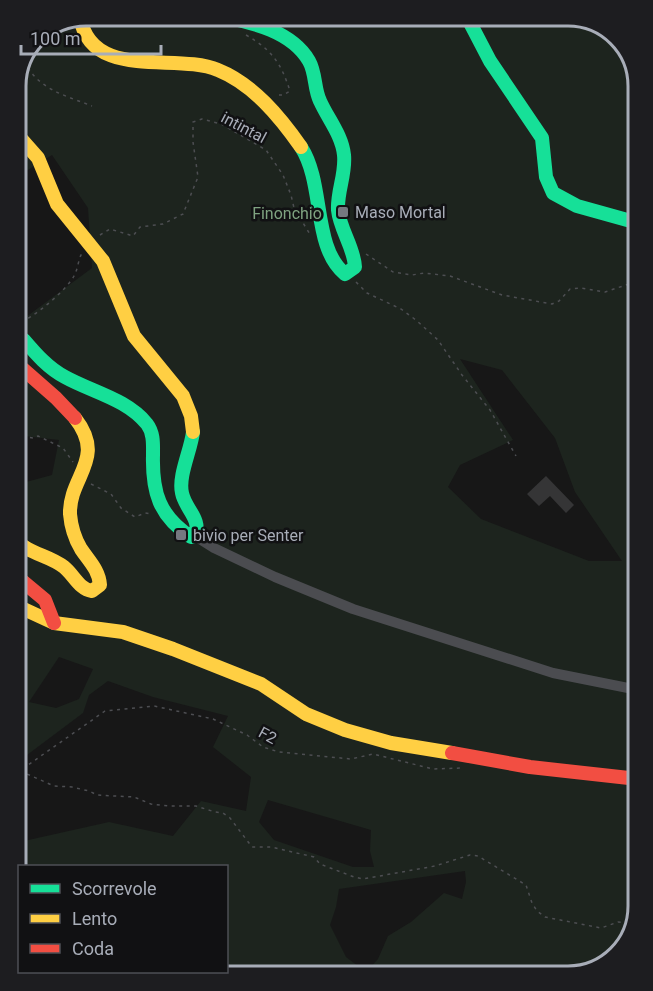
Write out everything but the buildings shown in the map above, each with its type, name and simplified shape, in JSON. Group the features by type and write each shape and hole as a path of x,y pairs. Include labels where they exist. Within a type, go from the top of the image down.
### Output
{"street":[{"path":"82,26 84,33 96,47 109,55 128,60 206,66 238,79 264,102 302,148 312,165 328,249 332,261 339,271 345,274 355,267 355,260 346,241 339,214 340,188 344,171 343,147 317,94 309,61 293,44 272,29 260,26"},
{"path":"473,26 490,61 542,138 546,177 553,193 577,206 628,221"},
{"path":"26,144 38,158 57,204 103,261 134,336 183,396 191,416 193,434 181,486 186,505 196,519 198,529 195,536"},
{"path":"26,343 34,353 67,379 110,397 133,411 149,426 154,440 153,485 156,497 172,524 191,537 195,536 214,548 275,577 354,609 553,673 628,688"},
{"path":"26,371 78,422 87,438 87,459 82,478 73,495 70,516 77,542 97,570 100,578 99,585 92,591 85,590 66,569 48,557 26,549"},
{"path":"26,584 43,597 51,608 54,623"},
{"path":"26,610 54,623 123,632 173,649 261,684 306,714 345,730 391,743 530,767 628,778"}],"path":[{"path":"242,32 264,45 283,70 290,91 283,95 271,95"},
{"path":"28,70 45,87 92,106"},
{"name":"intintal","path":"89,243 110,229 133,236 140,227 163,224 183,214 198,177 193,142 193,122 202,119 221,124 266,150 283,175 294,208 314,242 328,249"},
{"path":"26,321 74,277 79,258 89,243"},
{"path":"363,252 393,272 450,276 501,295 552,304 559,301 570,289 581,288 604,292 628,284"},
{"path":"351,271 356,282 367,293 401,309 438,340 490,410 516,456"},
{"name":"F2","path":"26,764 105,711 154,706 213,719 247,735 263,747 279,752 351,759 373,754 433,770 461,768"},
{"path":"26,772 54,786 72,787 97,795 134,798 151,804 196,806 223,813 230,818 252,847 271,847 314,857 320,864 363,879 435,866 470,855 478,856 526,885 537,912 545,918 601,928 618,922 625,923"}],"green space":[{"name":"Finonchio","path":"571,26 594,32 615,49 623,63 628,86 628,905 623,928 615,942 604,953 590,961 567,966 372,966 378,959 388,936 411,922 444,893 462,899 466,882 465,871 339,889 330,925 346,957 357,966 228,965 228,865 26,865 26,841 109,822 173,836 201,801 246,811 251,777 213,747 228,716 153,697 108,681 89,695 83,713 26,756 26,482 52,475 59,440 26,436 26,317 92,268 88,208 52,155 26,171 28,70 43,43 63,30 74,27","holes":["460,359 502,370 555,438 575,492 622,561 589,561 481,519 448,487 460,465 513,440","59,657 93,669 79,699 56,708 29,702","268,800 371,830 370,851 374,867 353,867 274,840 259,822"]}],"traffic: fast":[{"path":"260,26 292,42 309,61 318,96 343,148 344,169 338,210 355,267 345,274 335,262 328,248 313,179 301,147"},
{"path":"472,26 490,61 542,138 546,177 553,193 577,206 628,220"},
{"path":"26,342 53,369 130,408 147,424 153,439 156,492 171,521 191,537 195,536 196,524 184,499 181,486 193,432"}],"traffic: slow":[{"path":"83,26 87,37 100,50 117,58 200,65 231,76 265,102 301,147"},
{"path":"26,144 38,158 57,204 103,261 134,336 183,396 191,416 193,432"},
{"path":"26,548 64,567 87,590 92,591 100,585 96,570 77,541 70,514 71,501 84,467 88,445 84,432 75,418"},
{"path":"26,610 54,623 123,632 173,649 261,684 306,714 345,730 391,743 452,753"}],"traffic: jam":[{"path":"26,372 75,418"},
{"path":"26,584 45,600 54,623"},
{"path":"452,753 530,767 628,778"}],"place":[{"name":"Maso Mortal","path":"343,212"},
{"name":"bivio per Senter","path":"181,535"}]}
